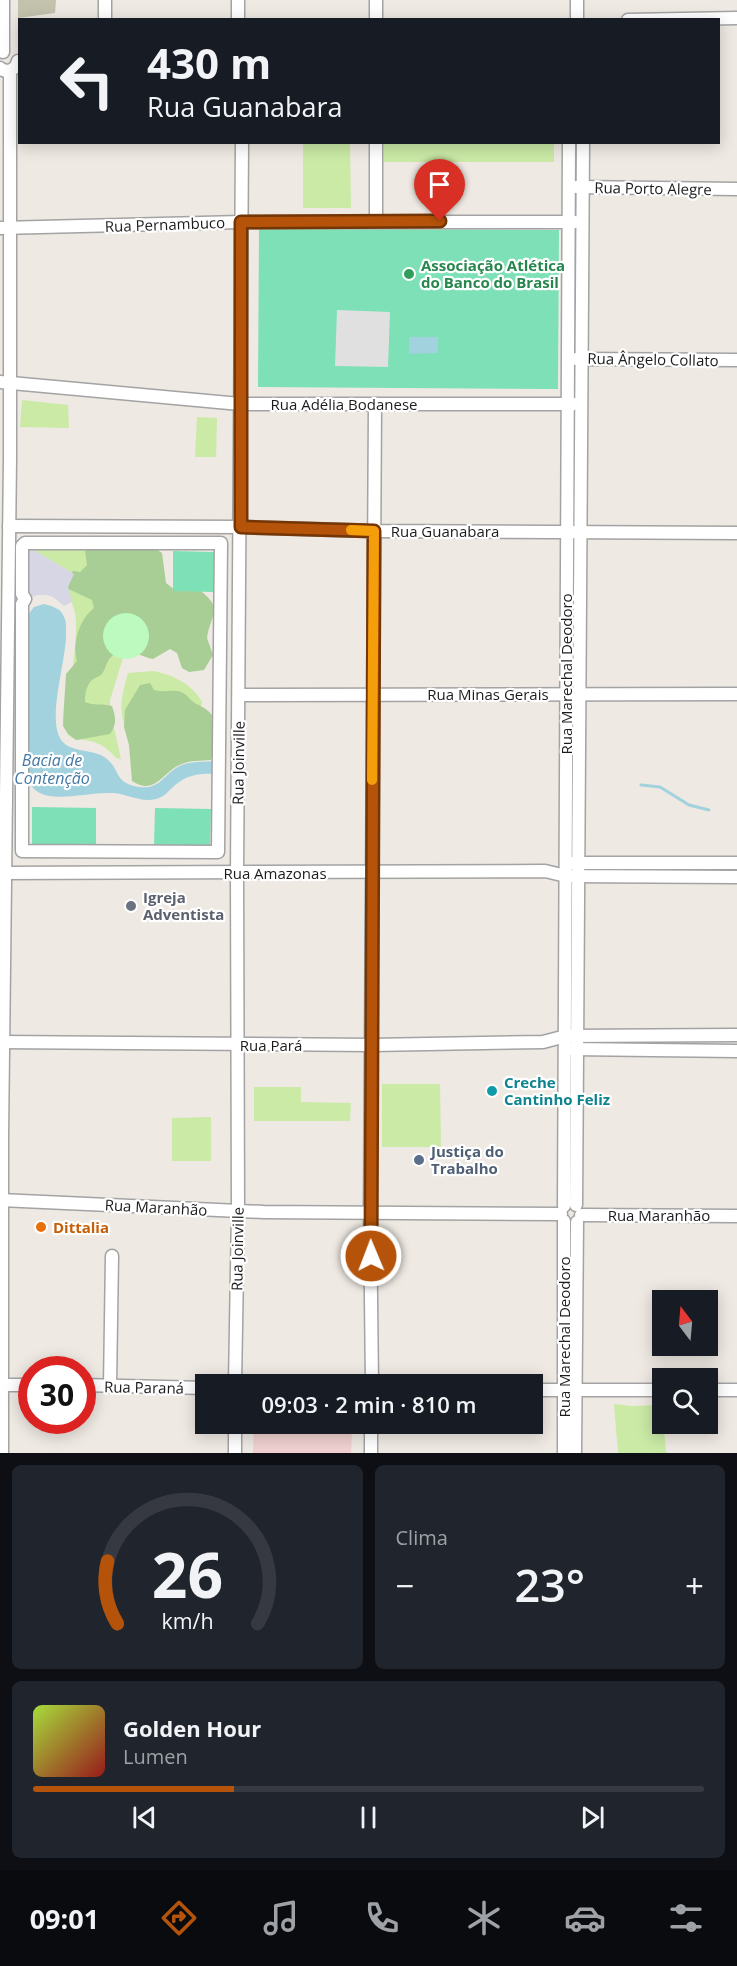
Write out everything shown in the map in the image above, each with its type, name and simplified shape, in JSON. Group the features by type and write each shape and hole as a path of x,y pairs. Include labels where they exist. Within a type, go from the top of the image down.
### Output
{"street":[{"path":"2,1453 2,873 9,526 4,383 5,228 13,52 2,53 3,0"},
{"path":"105,0 105,18"},
{"path":"238,0 238,18"},
{"path":"376,0 376,18"},
{"path":"577,0 577,18"},
{"path":"720,18 737,18"},
{"name":"Rua Joinville","path":"235,1374 238,1211 237,874 242,144"},
{"path":"376,144 376,221"},
{"name":"Rua Marechal Deodoro","path":"569,144 566,694 573,759"},
{"name":"Rua Marechal Deodoro","path":"575,1453 570,1390 572,876 573,759 580,694 583,144"},
{"name":"Rua Porto Alegre","path":"569,187 737,189"},
{"name":"Rua Pernambuco","path":"5,228 241,222 583,222"},
{"path":"568,286 582,286"},
{"name":"Rua Ângelo Collato","path":"568,359 737,360"},
{"name":"Rua Adélia Bodanese","path":"4,383 240,404 582,405"},
{"path":"372,1374 370,1213 375,404"},
{"path":"567,470 581,470"},
{"name":"Rua Guanabara","path":"9,526 737,533"},
{"path":"25,543 221,543 218,852 22,851 22,604 25,599 22,594 22,546 25,543"},
{"path":"566,586 580,585"},
{"path":"566,631 580,631"},
{"name":"Rua Minas Gerais","path":"239,695 737,694"},
{"path":"545,871 573,863 737,863"},
{"path":"640,877 641,863"},
{"path":"685,863 685,877"},
{"path":"545,871 572,876 737,877"},
{"name":"Rua Amazonas","path":"2,873 237,874 545,871"},
{"name":"Rua Pará","path":"2,1042 372,1045 543,1042 572,1036 737,1035"},
{"path":"642,1036 642,1050"},
{"path":"686,1050 687,1036"},
{"name":"Rua Pará","path":"543,1042 572,1049 737,1051"},
{"name":"Rua Maranhão","path":"1,1201 238,1211 737,1216"},
{"path":"110,1386 112,1256"},
{"path":"3,1385 18,1385"},
{"name":"Rua Paraná","path":"96,1386 195,1388"},
{"path":"543,1390 652,1390"},
{"name":"Rua Marechal Deodoro","path":"564,1453 570,1390"},
{"path":"718,1390 737,1390"},
{"path":"235,1434 235,1453"},
{"path":"371,1434 371,1453"}],"shaded area":[{"path":"18,0 56,0 55,13 18,18"},
{"path":"337,310 390,312 388,367 335,366"},
{"path":"27,546 74,574 68,587 72,602 64,606 53,597 46,595 37,595 27,599"},
{"path":"254,1434 352,1434 351,1453 253,1453"}],"green space":[{"path":"303,144 350,144 351,208 303,208"},
{"path":"384,144 554,144 554,162 384,162"},
{"name":"Associação Atlética do Banco do Brasil","path":"259,229 559,230 558,389 258,387"},
{"path":"22,400 68,405 69,428 20,427"},
{"path":"197,417 217,418 216,457 195,457"},
{"path":"27,546 81,547 90,554 130,552 74,574"},
{"path":"92,546 156,549 162,553 166,583 175,590 198,589 214,606 207,638 213,655 204,670 189,672 182,668 177,653 170,649 153,659 125,651 115,654 101,675 88,685 85,702 112,706 115,717 114,727 110,734 76,740 63,726 66,674 77,661 75,647 78,632 84,619 94,608 92,600 62,586 66,577 73,571 80,572 87,565 85,551"},
{"path":"173,551 214,552 213,592 173,591"},
{"path":"68,587 99,593 116,657 123,658 110,700 110,710 121,759 116,758 98,743 74,738 65,729 63,714 72,673 76,626"},
{"path":"126,613 142,620 149,636 142,652 126,659 110,652 103,636 110,620"},
{"path":"153,671 175,678 193,690 202,702 198,719 128,732 123,718 122,696 128,673"},
{"path":"150,683 154,690 183,693 207,710 214,719 216,737 211,760 182,764 159,781 147,786 132,781 129,745 124,727 125,710 140,685"},
{"path":"32,807 96,808 96,846 32,845"},
{"path":"155,808 211,809 210,847 154,846"},
{"path":"382,1084 440,1084 441,1147 382,1147"},
{"path":"254,1087 301,1087 301,1102 351,1103 350,1121 254,1121"},
{"path":"211,1117 211,1161 172,1161 172,1118"},
{"path":"614,1404 652,1405 652,1434 664,1434 666,1452 669,1453 618,1453"}],"water":[{"path":"409,337 438,337 438,353 409,354"},
{"name":"Bacia de Contenção","path":"44,604 60,611 66,623 56,715 56,727 63,742 68,746 101,755 111,763 125,783 139,787 153,786 176,768 190,763 218,761 218,774 200,774 189,777 179,782 162,797 150,800 111,793 57,797 42,794 33,788 24,773 28,615 34,607"}],"waterway":[{"path":"641,785 660,787 689,805 709,810"}],"slow traffic":[{"path":"351,530 374,531 372,780"}],"place":[{"name":"Associação Atlética do Banco do Brasil","path":"409,274"},
{"name":"Igreja Adventista","path":"131,906"},
{"name":"Creche Cantinho Feliz","path":"492,1091"},
{"name":"Justiça do Trabalho","path":"419,1160"},
{"name":"Dittalia","path":"41,1227"}],"route":[{"path":"371,1256 374,531 241,527 241,222 440,221"}]}
